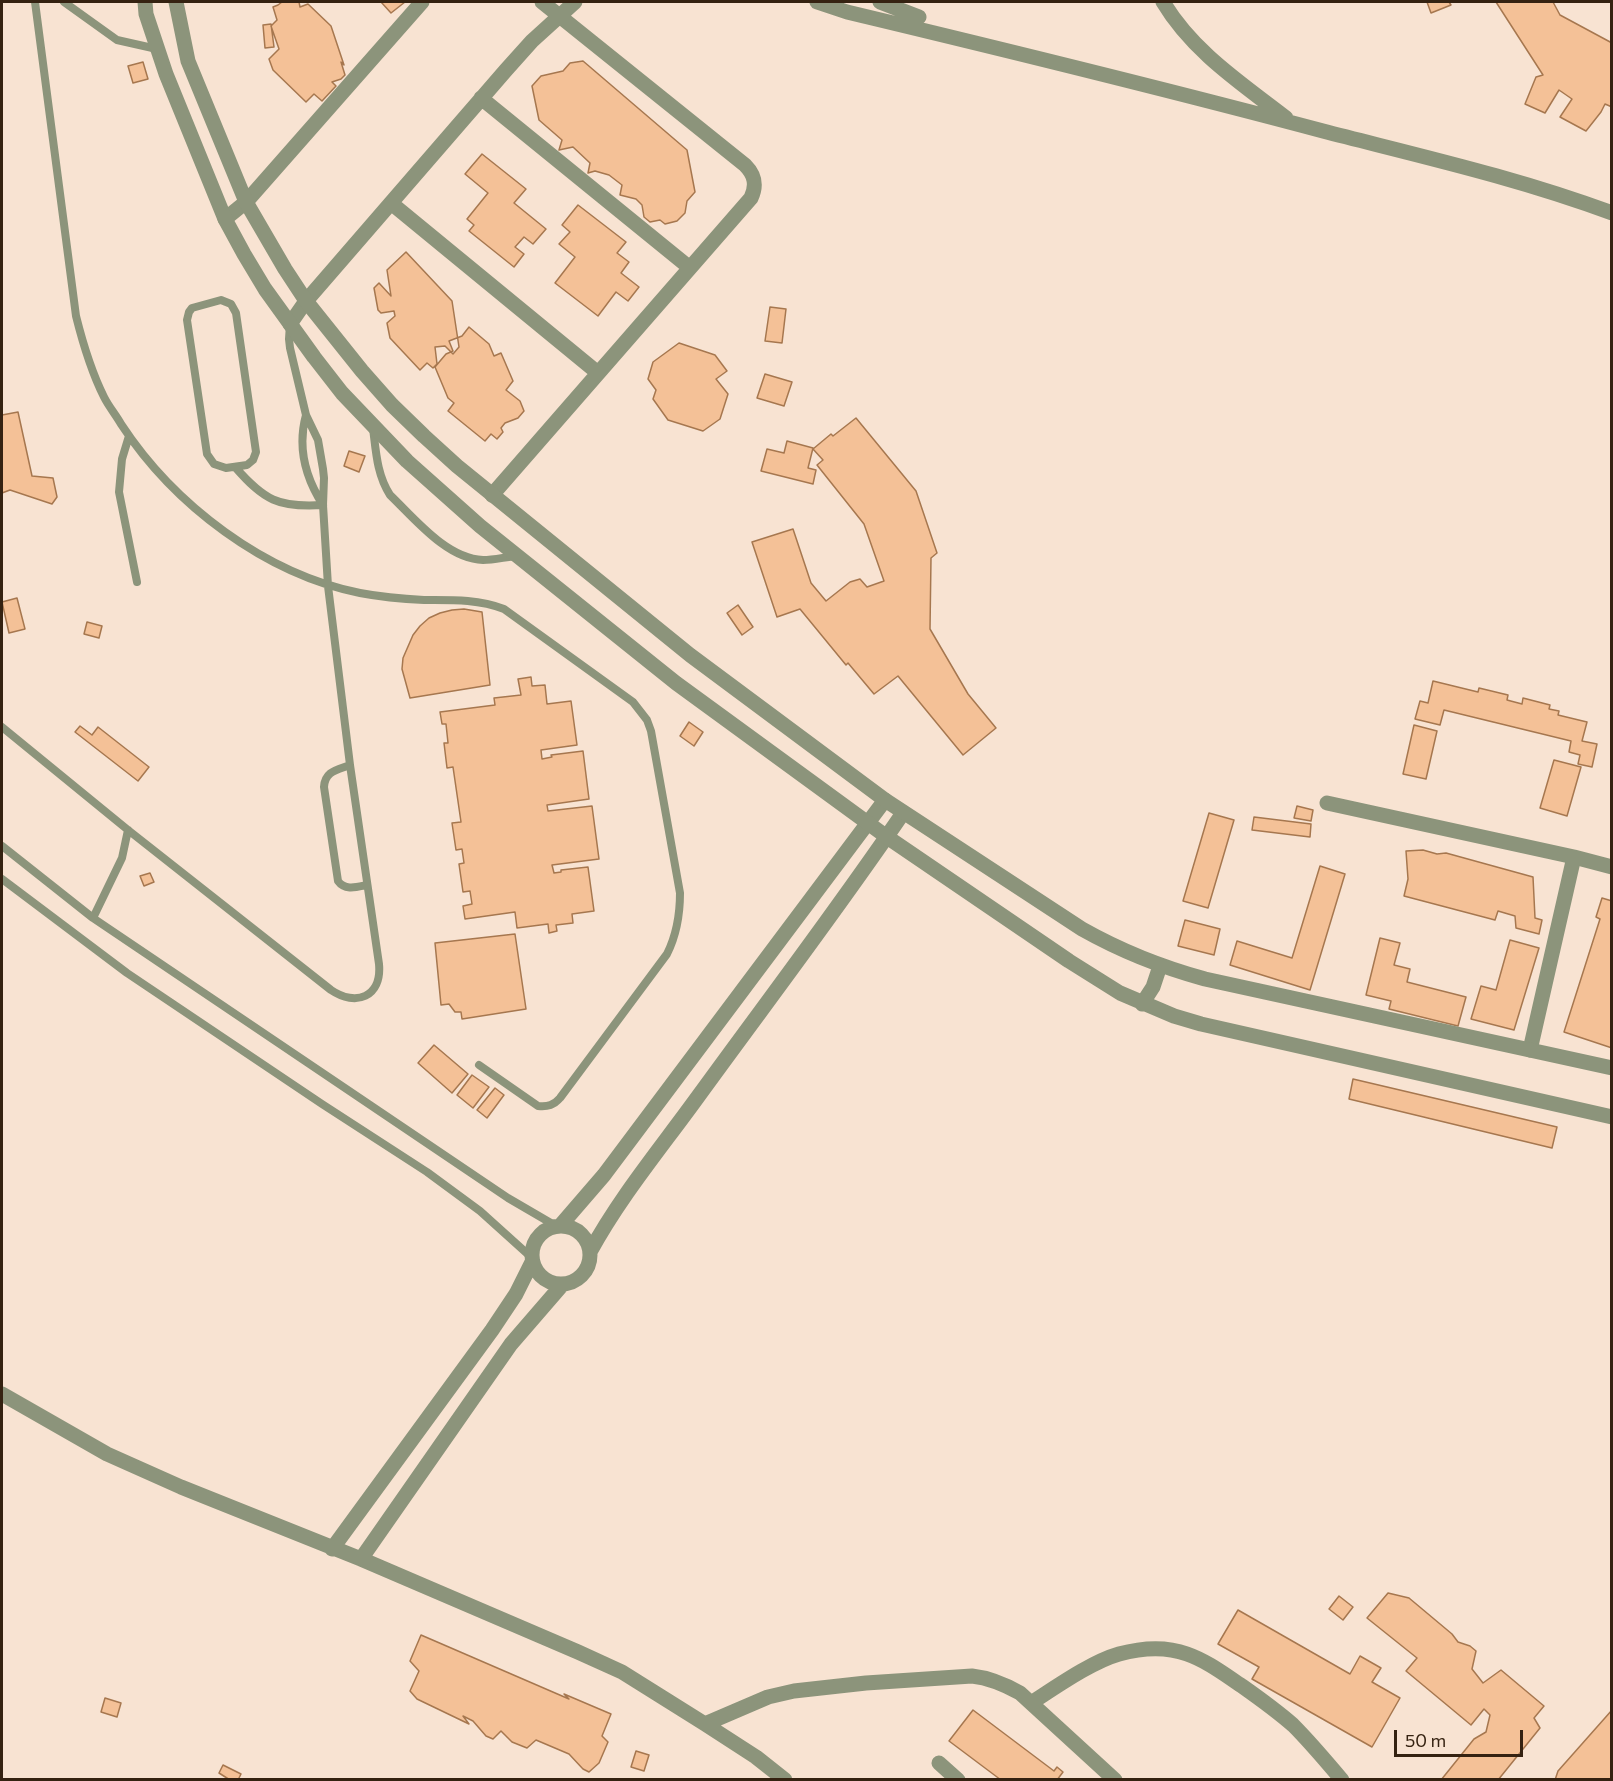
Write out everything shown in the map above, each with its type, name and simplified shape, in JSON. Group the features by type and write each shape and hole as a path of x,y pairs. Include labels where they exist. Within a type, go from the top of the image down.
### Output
{"street":[{"path":"145,2 146,14 166,74 225,219 265,289 342,393 442,494 676,683 868,824 1069,961 1142,1004 1201,1024 1611,1117"},
{"path":"176,2 188,61 246,202 306,301 392,405 432,444 492,495 690,655 885,800 1082,929 1134,956 1160,966 1205,979 1611,1068"},
{"path":"225,219 246,202 422,2"},
{"path":"492,495 751,198 754,191 754,176 745,165 542,2"},
{"path":"290,324 306,301 481,98 532,41 575,2"},
{"path":"817,2 846,12 1290,122 1530,185 1611,213"},
{"path":"880,2 919,17"},
{"path":"908,2 929,32"},
{"path":"1163,2 1185,34 1203,52 1290,122"},
{"path":"481,98 690,268"},
{"path":"391,202 598,373"},
{"path":"558,1226 603,1175 885,800"},
{"path":"1327,803 1611,867"},
{"path":"590,1252 621,1200 903,813"},
{"path":"1530,1050 1574,857"},
{"path":"1142,1004 1153,987 1160,966"},
{"path":"332,1549 516,1294 531,1259 532,1246 537,1237 546,1230 558,1226 569,1227 584,1236 590,1252 590,1262 586,1271 572,1283 562,1285 552,1284 543,1279 536,1271 531,1259"},
{"path":"361,1559 511,1344 562,1285"},
{"path":"2,1394 106,1454 181,1487 361,1559 613,1668 705,1724 785,1779"},
{"path":"1031,1703 1117,1654 1139,1649 1162,1649 1185,1653 1225,1674 1292,1724 1342,1779"},
{"path":"705,1724 768,1697 794,1691 955,1676 989,1678 1005,1684 1031,1703 1115,1779"},
{"path":"939,1763 958,1779"}],"lane":[{"path":"35,2 76,316 87,358 105,399 148,462 170,486 219,529 246,547 328,586 390,597 480,601 504,609 633,702 647,720 651,731 680,893 680,912 667,954 553,1105 538,1106 479,1065"},
{"path":"64,2 117,40 158,49"},
{"path":"221,300 231,304 236,313 256,452 254,460 247,465 235,466 219,467 210,460 207,454 187,320 192,308 221,300"},
{"path":"2,727 331,990 345,998 354,999 362,998 375,988 379,964 350,765 328,586 322,505 324,478 318,440 306,415 290,348 290,324"},
{"path":"306,415 302,435 306,473 322,505"},
{"path":"373,426 378,469 385,487 390,495 438,540 459,554 471,558 484,560 518,556"},
{"path":"129,436 122,459 119,492 137,582"},
{"path":"235,466 262,494 275,501 288,505 322,505"},
{"path":"350,765 329,773 324,787 338,881 340,885 347,888 367,885"},
{"path":"93,918 122,858 128,830"},
{"path":"2,846 93,918 508,1198 558,1226"},
{"path":"2,879 127,974 428,1172 480,1211 531,1259"}],"building":[{"path":"282,2 299,2 300,7 308,4 331,26 345,75 332,82 336,86 322,101 314,94 306,102 273,70 269,59 279,49 271,26 277,20 273,7"},
{"path":"381,2 405,2 391,13"},
{"path":"1427,2 1449,2 1451,5 1431,13"},
{"path":"1496,2 1553,2 1560,15 1612,43 1612,107 1605,104 1586,131 1560,117 1572,99 1559,90 1545,113 1525,104 1536,77 1543,75"},
{"path":"271,24 274,47 265,48 263,25"},
{"path":"583,61 687,150 695,192 687,201 685,213 677,221 665,224 660,220 650,222 644,217 642,205 636,199 620,195 622,185 609,175 595,171 588,173 590,163 573,147 559,150 562,140 539,120 532,86 541,76 563,71 570,63"},
{"path":"143,62 148,79 133,83 128,66"},
{"path":"482,154 526,189 514,203 546,229 533,244 524,237 515,247 524,254 514,267 469,231 474,225 467,219 488,193 465,174"},
{"path":"578,205 626,242 617,253 629,262 621,273 639,287 628,301 616,292 598,316 555,283 575,257 559,244 570,232 562,225"},
{"path":"406,252 452,301 459,347 453,354 445,346 435,347 437,364 433,368 427,363 420,370 390,338 387,323 395,316 394,311 381,313 378,310 374,288 379,283 391,296 387,270"},
{"path":"770,307 786,309 782,343 765,341"},
{"path":"469,327 489,344 494,356 501,353 513,381 506,390 520,401 524,411 518,418 505,423 501,428 503,432 497,439 491,434 485,441 448,411 454,403 448,398 435,367 446,354 453,351 449,341 462,336"},
{"path":"679,343 715,355 727,371 716,379 728,394 720,419 703,431 668,420 653,399 656,390 648,379 653,362"},
{"path":"765,374 792,382 784,406 757,398"},
{"path":"18,412 32,476 53,478 57,497 52,504 10,490 2,493 2,415"},
{"path":"856,418 916,491 937,553 931,558 930,629 968,694 996,728 963,755 898,676 874,694 848,663 846,665 800,609 777,617 752,542 793,529 811,583 826,601 850,582 860,579 867,587 884,581 864,524 817,465 823,460 813,449"},
{"path":"787,441 813,448 808,468 816,470 813,484 761,471 767,449 784,453"},
{"path":"349,451 365,456 359,472 344,466"},
{"path":"17,598 25,629 9,633 2,602"},
{"path":"738,605 753,627 742,635 727,613"},
{"path":"464,609 482,612 490,685 410,698 402,669 403,658 413,635 429,618 440,613"},
{"path":"87,622 102,626 99,638 84,634"},
{"path":"531,677 532,686 545,685 547,704 571,701 577,745 541,750 542,759 552,757 551,755 583,751 589,799 547,805 548,811 592,806 599,859 552,865 554,873 588,867 594,911 572,914 573,923 556,925 557,931 549,933 548,924 517,928 515,912 465,919 463,906 472,904 470,891 463,892 459,864 464,863 462,849 456,850 452,823 461,822 453,767 447,768 444,743 448,743 446,724 442,724 440,712 495,705 494,698 521,695 518,679"},
{"path":"1433,681 1478,692 1479,688 1508,695 1507,700 1522,704 1523,698 1550,705 1549,709 1559,711 1558,715 1587,722 1582,741 1597,744 1592,767 1578,764 1580,755 1569,752 1571,741 1444,710 1440,725 1415,719 1420,701 1428,703"},
{"path":"689,722 703,732 694,746 680,736"},
{"path":"1414,725 1437,731 1426,779 1403,774"},
{"path":"80,726 92,735 98,727 149,767 138,781 75,732"},
{"path":"1554,760 1581,767 1567,816 1540,808"},
{"path":"1297,806 1313,810 1311,821 1294,818"},
{"path":"1209,813 1234,820 1208,908 1183,901"},
{"path":"1254,817 1311,824 1310,837 1252,830"},
{"path":"1423,850 1437,854 1446,853 1533,877 1535,918 1542,920 1539,934 1516,928 1515,916 1498,911 1495,920 1404,896 1408,879 1406,851"},
{"path":"1320,866 1345,874 1310,990 1230,965 1237,941 1292,958"},
{"path":"150,873 154,882 144,886 140,876"},
{"path":"1602,898 1612,901 1612,1048 1564,1032 1600,919 1596,917"},
{"path":"1185,920 1220,929 1214,955 1178,946"},
{"path":"515,934 526,1009 462,1019 461,1012 455,1012 449,1004 441,1005 435,943"},
{"path":"1380,938 1400,943 1394,965 1410,969 1407,982 1466,997 1458,1026 1389,1009 1391,1001 1366,995"},
{"path":"1510,940 1539,948 1514,1030 1471,1019 1481,986 1496,990"},
{"path":"434,1045 468,1074 452,1093 418,1063"},
{"path":"472,1075 489,1087 473,1108 457,1095"},
{"path":"1353,1079 1557,1127 1552,1148 1349,1099"},
{"path":"495,1088 504,1095 487,1118 477,1110"},
{"path":"1388,1593 1409,1598 1452,1634 1458,1642 1476,1651 1472,1669 1483,1683 1501,1670 1544,1706 1534,1718 1540,1728 1498,1780 1441,1780 1474,1739 1486,1732 1490,1715 1484,1709 1471,1725 1406,1671 1417,1658 1367,1618"},
{"path":"1339,1596 1353,1607 1343,1620 1329,1609"},
{"path":"1238,1610 1350,1674 1360,1656 1381,1668 1372,1682 1400,1698 1372,1747 1252,1679 1259,1667 1218,1644"},
{"path":"421,1635 569,1699 564,1694 611,1714 602,1736 608,1742 599,1763 589,1772 569,1754 536,1740 527,1748 512,1742 501,1731 493,1739 486,1736 473,1721 463,1716 469,1724 417,1699 410,1691 419,1671 410,1661"},
{"path":"105,1698 121,1703 117,1717 101,1712"},
{"path":"973,1710 1054,1771 1057,1767 1063,1772 1057,1780 1001,1780 949,1741"},
{"path":"1612,1710 1612,1780 1555,1780 1558,1771"},
{"path":"636,1751 649,1755 644,1771 631,1767"},
{"path":"223,1765 241,1774 238,1780 230,1780 219,1773"}]}
